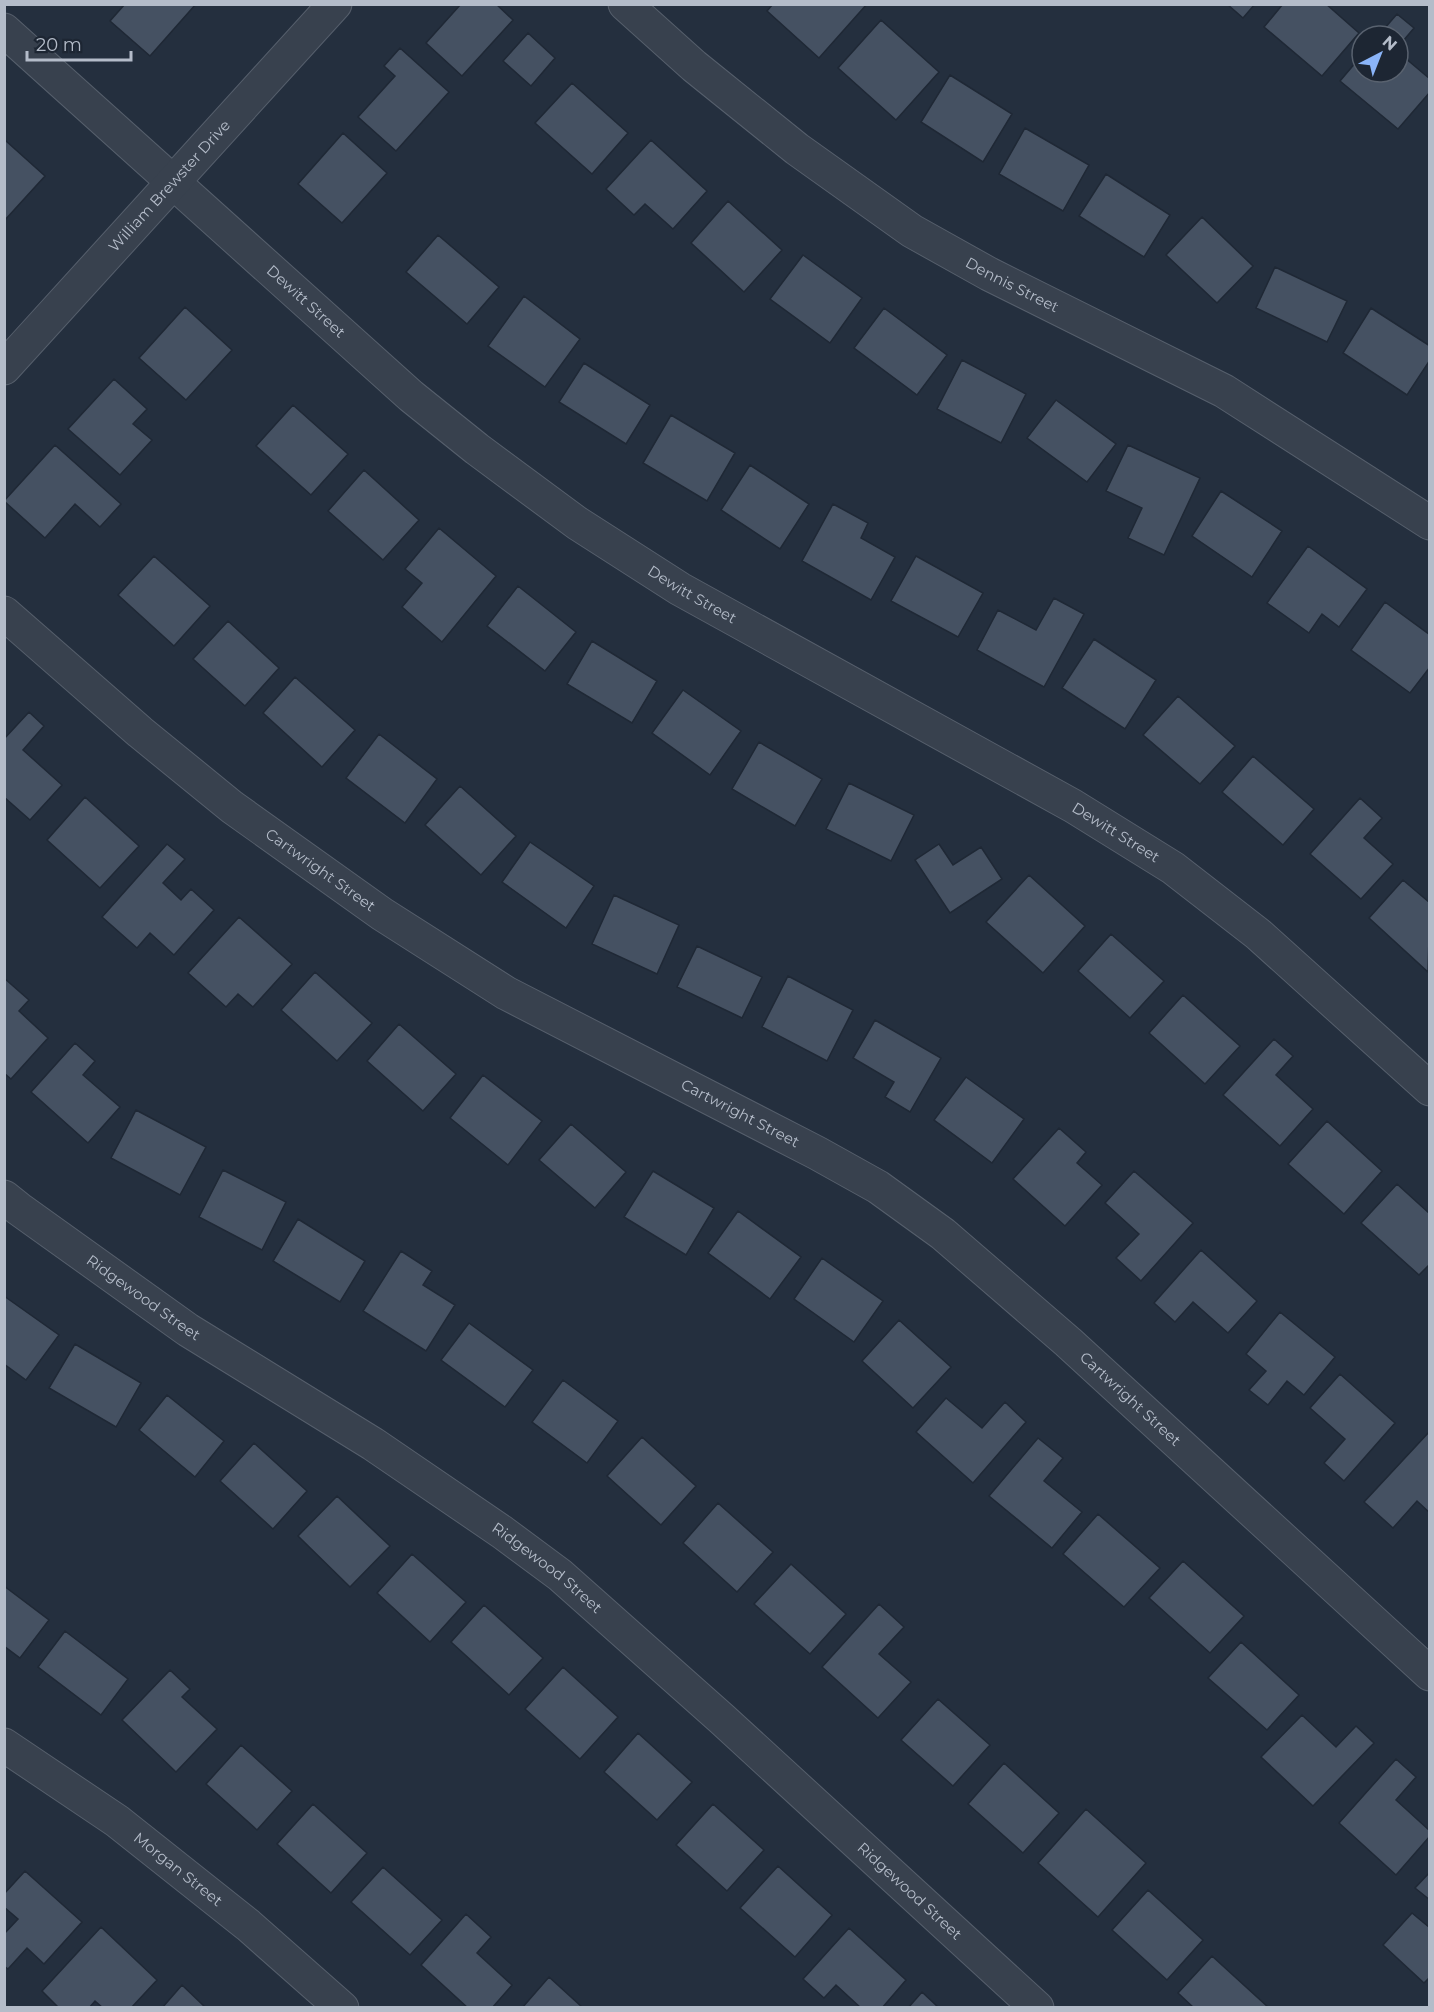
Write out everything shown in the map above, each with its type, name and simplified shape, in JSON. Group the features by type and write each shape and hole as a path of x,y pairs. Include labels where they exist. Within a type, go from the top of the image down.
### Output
{"street":[{"name":"William Brewster Drive","path":"4,368 335,4"},
{"name":"Dennis Street","path":"625,4 694,66 797,149 912,231 989,274 1224,391 1430,523"},
{"name":"Dewitt Street","path":"4,30 411,396 477,449 577,523 680,589 1073,806 1173,868 1258,934 1430,1089"},
{"name":"Cartwright Street","path":"4,613 140,732 232,807 382,914 506,993 817,1153 878,1187 943,1234 1068,1342 1430,1674"},
{"name":"Ridgewood Street","path":"4,1197 188,1330 373,1444 502,1532 560,1575 1037,2007"},
{"name":"Morgan Street","path":"4,1745 117,1821 248,1925 342,2007"}],"building":[{"path":"125,4 196,4 150,56 110,21"},
{"path":"461,4 496,4 513,20 462,76 426,43"},
{"path":"773,4 867,4 819,58 767,11"},
{"path":"1227,4 1255,4 1243,18"},
{"path":"1283,4 1326,4 1350,25 1350,43 1322,76 1264,27"},
{"path":"1397,14 1409,24 1388,24"},
{"path":"881,20 939,72 896,120 838,68"},
{"path":"528,33 555,58 531,86 503,61"},
{"path":"400,48 449,92 396,151 358,117 395,76 384,66"},
{"path":"1410,62 1430,79 1430,92 1398,129 1340,81 1350,69 1350,84 1410,84"},
{"path":"950,75 1012,114 983,162 921,122"},
{"path":"572,83 628,133 592,174 535,123"},
{"path":"1025,128 1089,165 1063,211 999,174"},
{"path":"343,133 387,173 342,223 298,184"},
{"path":"651,140 707,191 673,229 645,204 634,215 606,189"},
{"path":"6,141 45,176 4,221 4,142"},
{"path":"1106,174 1170,215 1144,257 1079,216"},
{"path":"728,201 782,250 744,292 691,243"},
{"path":"1202,217 1253,266 1217,303 1166,255"},
{"path":"438,235 499,287 467,324 406,272"},
{"path":"803,255 862,298 830,343 770,299"},
{"path":"1275,267 1347,301 1327,342 1256,308"},
{"path":"524,296 580,339 545,387 488,346"},
{"path":"185,307 232,350 186,400 139,358"},
{"path":"884,308 947,355 917,395 854,348"},
{"path":"1371,308 1430,346 1430,360 1407,395 1343,353"},
{"path":"962,360 1026,394 1001,443 937,409"},
{"path":"584,363 650,405 626,444 559,402"},
{"path":"114,379 147,409 133,424 152,440 120,475 68,429"},
{"path":"1056,400 1116,444 1087,482 1027,438"},
{"path":"293,405 348,454 311,495 256,446"},
{"path":"671,415 735,453 707,501 643,463"},
{"path":"55,445 121,504 100,527 75,504 45,538 4,501"},
{"path":"1128,445 1200,478 1164,555 1128,538 1142,508 1106,491"},
{"path":"750,465 809,504 780,549 721,510"},
{"path":"364,470 419,520 383,560 328,511"},
{"path":"1221,491 1282,531 1252,577 1192,536"},
{"path":"833,504 868,523 861,538 895,557 871,600 802,561"},
{"path":"439,528 496,576 442,642 402,607 422,583 405,569"},
{"path":"1308,546 1367,589 1339,627 1322,614 1309,633 1267,603"},
{"path":"154,556 210,606 174,646 118,595"},
{"path":"916,556 983,593 958,637 891,601"},
{"path":"518,586 576,632 545,671 487,626"},
{"path":"1054,598 1084,614 1044,687 977,650 998,610 1036,630"},
{"path":"1385,602 1430,635 1430,667 1410,693 1351,650"},
{"path":"228,621 279,668 245,706 193,659"},
{"path":"1094,639 1156,680 1125,729 1062,688"},
{"path":"592,641 657,681 632,723 567,684"},
{"path":"295,677 355,730 322,767 263,713"},
{"path":"683,690 741,731 710,775 652,733"},
{"path":"1178,696 1235,746 1200,784 1143,735"},
{"path":"29,712 44,726 23,750 62,785 30,820 4,797 4,739"},
{"path":"379,734 437,779 405,823 346,778"},
{"path":"759,742 822,779 795,826 732,789"},
{"path":"1253,756 1314,809 1283,845 1222,792"},
{"path":"849,783 914,815 891,861 826,829"},
{"path":"460,786 516,836 481,875 425,825"},
{"path":"85,797 139,846 100,888 47,840"},
{"path":"1360,798 1382,818 1364,838 1393,864 1361,899 1310,854"},
{"path":"530,842 594,886 566,928 502,882"},
{"path":"167,844 185,859 163,883 181,900 191,889 214,910 174,955 150,933 137,948 102,917"},
{"path":"939,844 953,865 981,847 1002,879 950,913 915,860"},
{"path":"1029,875 1085,926 1043,973 986,922"},
{"path":"1403,880 1430,903 1428,972 1369,918"},
{"path":"614,895 679,925 657,974 592,944"},
{"path":"239,917 292,964 253,1007 238,994 226,1007 188,973"},
{"path":"1111,934 1164,981 1130,1018 1078,971"},
{"path":"697,946 762,977 742,1018 677,987"},
{"path":"315,972 372,1023 337,1061 281,1010"},
{"path":"788,976 853,1010 827,1061 762,1027"},
{"path":"4,978 29,1000 19,1011 48,1038 11,1079 4,1073"},
{"path":"1183,995 1240,1046 1205,1084 1149,1033"},
{"path":"875,1020 941,1058 910,1112 885,1097 894,1082 853,1058"},
{"path":"399,1024 456,1074 423,1111 367,1061"},
{"path":"1274,1039 1293,1056 1276,1075 1313,1109 1280,1146 1223,1095"},
{"path":"75,1043 95,1061 83,1075 120,1107 88,1143 31,1092"},
{"path":"483,1075 542,1121 508,1165 450,1118"},
{"path":"966,1077 1024,1119 992,1163 934,1120"},
{"path":"136,1110 206,1147 180,1195 111,1158"},
{"path":"1327,1121 1382,1171 1344,1214 1288,1164"},
{"path":"571,1124 626,1172 595,1208 539,1160"},
{"path":"1059,1128 1086,1152 1077,1163 1102,1185 1065,1226 1013,1179"},
{"path":"223,1170 286,1202 262,1250 199,1217"},
{"path":"653,1171 714,1208 686,1255 624,1217"},
{"path":"1134,1171 1193,1223 1141,1281 1116,1258 1139,1234 1105,1203"},
{"path":"1397,1184 1430,1214 1430,1264 1419,1275 1361,1223"},
{"path":"738,1211 801,1257 770,1299 708,1253"},
{"path":"298,1219 365,1261 340,1302 273,1261"},
{"path":"1201,1250 1257,1301 1228,1333 1193,1302 1175,1322 1154,1303"},
{"path":"401,1251 432,1271 423,1285 455,1305 426,1351 363,1311"},
{"path":"822,1258 883,1301 854,1342 794,1299"},
{"path":"4,1296 59,1335 26,1380 4,1364"},
{"path":"1280,1312 1335,1357 1304,1395 1287,1381 1268,1405 1249,1390 1266,1371 1246,1354"},
{"path":"899,1320 951,1367 913,1408 862,1361"},
{"path":"469,1323 533,1370 505,1407 441,1360"},
{"path":"75,1344 141,1383 116,1427 49,1388"},
{"path":"1340,1374 1395,1423 1344,1481 1324,1463 1345,1439 1310,1408"},
{"path":"563,1380 618,1421 587,1463 532,1422"},
{"path":"167,1395 224,1441 195,1477 139,1430"},
{"path":"946,1398 982,1428 1005,1402 1026,1422 973,1483 916,1432"},
{"path":"1430,1431 1430,1513 1417,1501 1393,1528 1364,1502"},
{"path":"642,1437 696,1486 661,1525 607,1476"},
{"path":"1038,1438 1063,1458 1044,1481 1082,1512 1052,1548 989,1496"},
{"path":"254,1443 307,1491 273,1529 220,1481"},
{"path":"337,1496 390,1546 350,1587 298,1536"},
{"path":"718,1503 773,1552 737,1592 683,1543"},
{"path":"1098,1514 1160,1568 1124,1607 1063,1554"},
{"path":"412,1554 466,1602 430,1642 377,1593"},
{"path":"1183,1561 1244,1616 1210,1653 1149,1598"},
{"path":"791,1564 846,1614 810,1654 754,1604"},
{"path":"4,1586 49,1620 20,1658 4,1646"},
{"path":"879,1604 904,1627 879,1654 911,1682 878,1718 822,1667"},
{"path":"484,1605 543,1658 509,1695 451,1642"},
{"path":"65,1631 128,1679 101,1715 38,1667"},
{"path":"1241,1642 1299,1695 1267,1730 1208,1678"},
{"path":"563,1667 618,1717 580,1759 525,1709"},
{"path":"170,1670 190,1689 182,1697 217,1729 176,1772 122,1720"},
{"path":"938,1699 990,1745 953,1786 901,1740"},
{"path":"1302,1715 1336,1747 1356,1726 1374,1743 1313,1806 1261,1757"},
{"path":"638,1733 692,1782 657,1820 604,1772"},
{"path":"241,1745 292,1791 257,1830 206,1784"},
{"path":"1396,1759 1416,1777 1396,1800 1430,1831 1430,1836 1396,1875 1339,1823"},
{"path":"1004,1763 1059,1813 1023,1853 968,1804"},
{"path":"313,1804 367,1853 331,1893 277,1844"},
{"path":"713,1804 764,1850 727,1891 676,1845"},
{"path":"1086,1809 1146,1863 1098,1917 1038,1863"},
{"path":"778,1866 832,1915 795,1957 740,1908"},
{"path":"383,1867 442,1920 410,1955 351,1902"},
{"path":"25,1871 82,1922 44,1964 27,1948 8,1969 4,1966 4,1934 18,1919 4,1907 4,1894"},
{"path":"1430,1872 1430,1900 1415,1888"},
{"path":"1148,1890 1203,1940 1167,1980 1112,1930"},
{"path":"1412,1913 1430,1928 1430,1977 1424,1983 1383,1945"},
{"path":"466,1914 491,1937 477,1953 512,1985 492,2008 468,2008 421,1965"},
{"path":"101,1927 157,1980 131,2008 103,2008 95,2001 89,2008 59,2008 42,1991"},
{"path":"849,1928 906,1980 882,2008 861,2008 836,1985 824,1998 803,1979"},
{"path":"1212,1956 1269,2008 1194,2008 1178,1993"},
{"path":"549,1977 583,2008 522,2008"},
{"path":"182,1985 206,2008 162,2008"},
{"path":"922,1992 939,2008 908,2008"}]}
